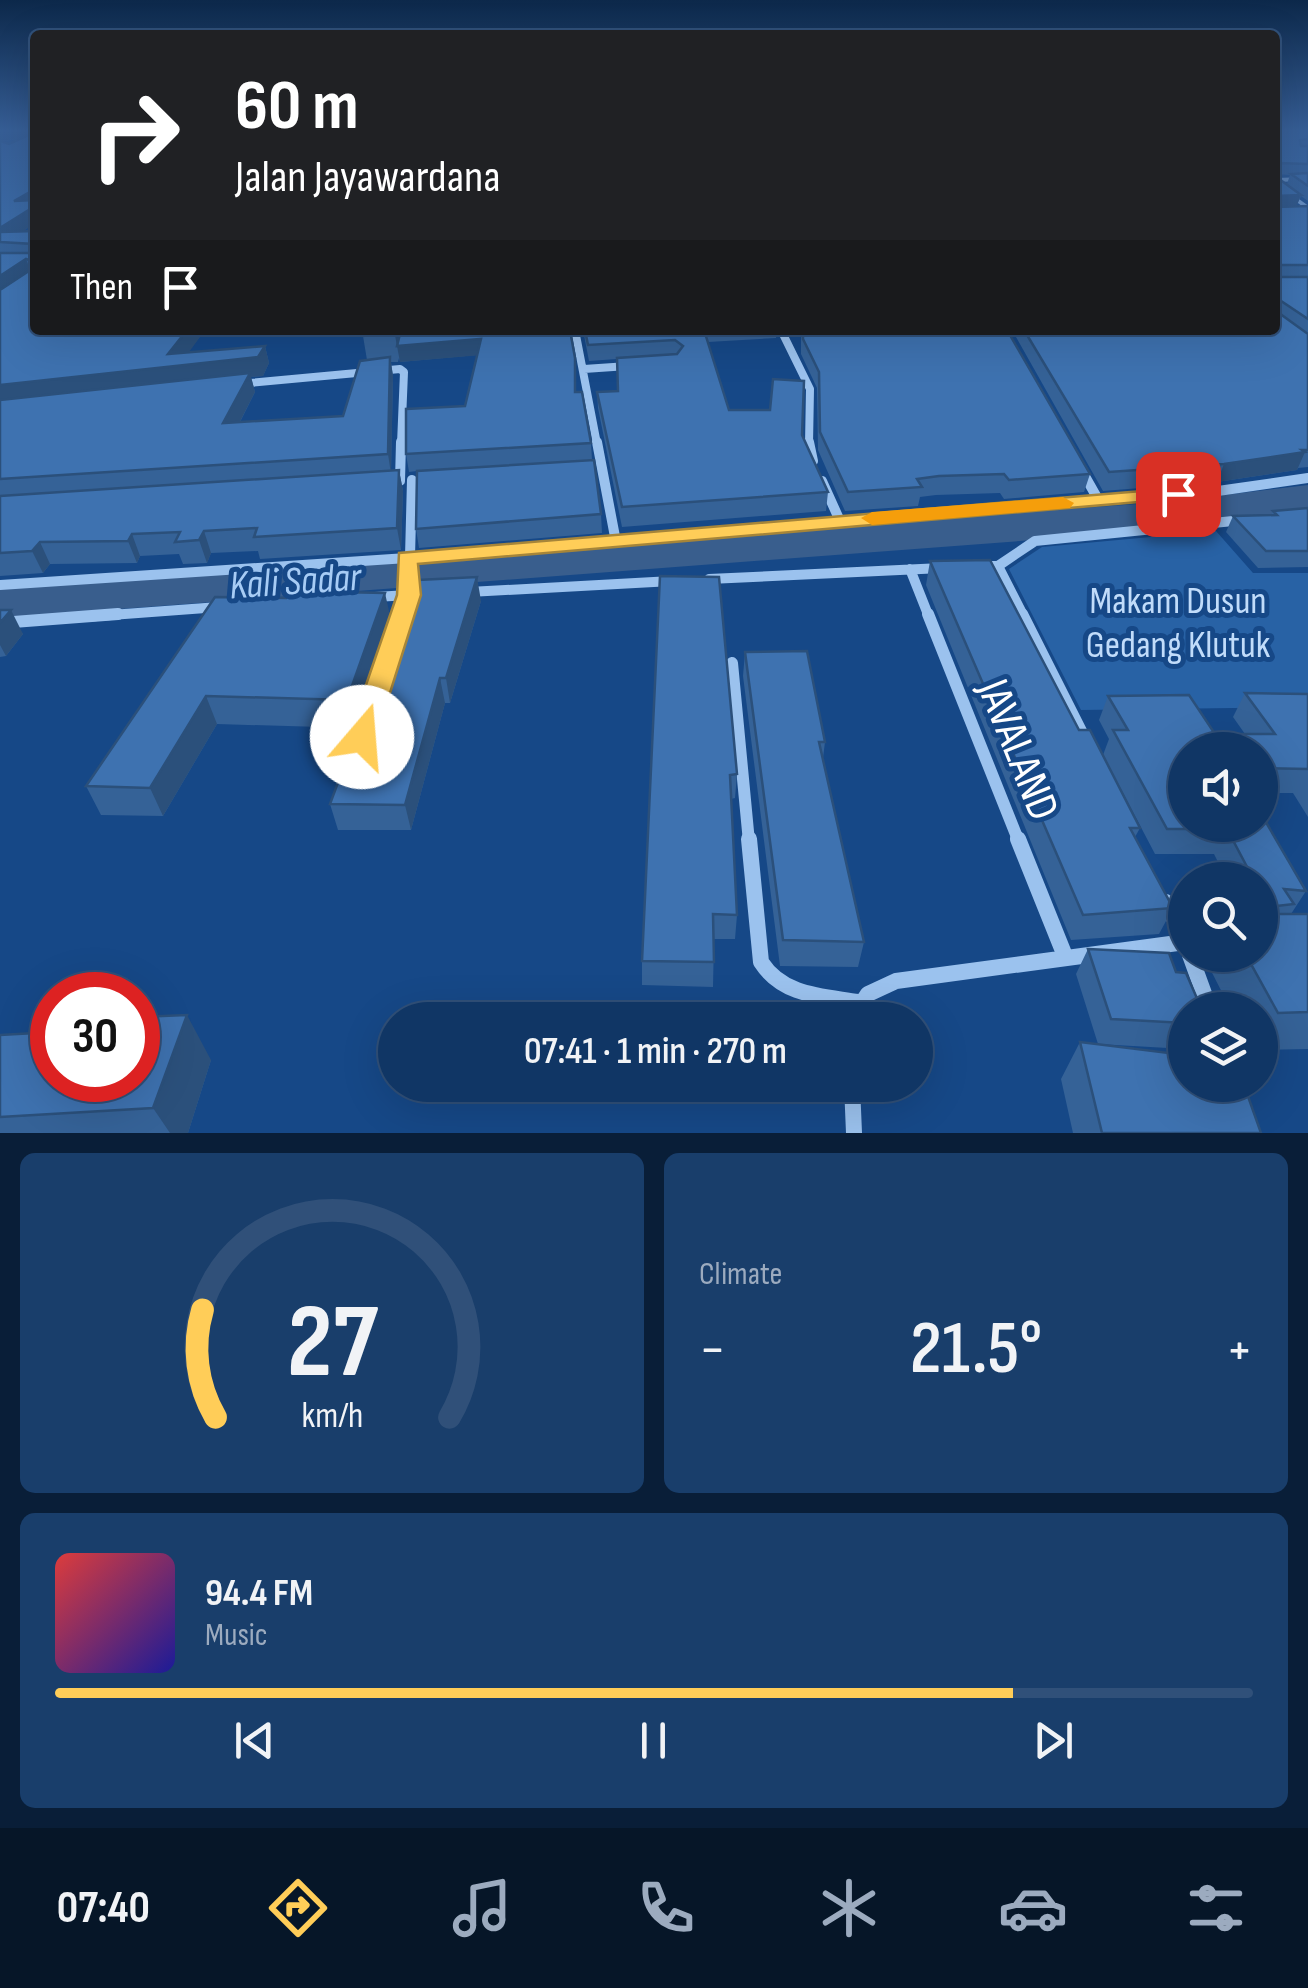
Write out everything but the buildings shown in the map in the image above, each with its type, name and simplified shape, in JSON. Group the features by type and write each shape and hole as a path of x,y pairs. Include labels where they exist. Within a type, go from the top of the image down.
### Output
{"street":[{"path":"1280,186 1308,208"},
{"path":"576,335 616,542"},
{"path":"784,335 809,384 810,452 840,521"},
{"path":"584,368 638,365"},
{"path":"224,386 404,372 400,481"},
{"path":"1080,466 1099,500"},
{"path":"582,470 601,469"},
{"path":"0,585 408,563 1308,478"},
{"path":"381,482 431,479"},
{"path":"403,613 409,590 412,480"},
{"path":"698,580 998,566 1034,541 1258,518"},
{"path":"998,566 1096,762"},
{"name":"JAVALAND","path":"910,569 1065,956"},
{"path":"448,593 679,581"},
{"path":"353,599 409,590 428,594"},
{"path":"0,622 240,606"},
{"path":"732,663 761,962 768,978 780,986 858,1002 874,988 896,980 1168,944"},
{"path":"1158,887 1168,907"},
{"path":"853,1102 854,1133"}],"green space":[{"name":"Makam Dusun Gedang Klutuk","path":"1216,531 1253,573 1308,573 1308,707 1081,710 1009,569 1042,547"}],"waterway":[{"name":"Kali Sadar","path":"0,602 1166,516 1308,499"}],"slow traffic":[{"path":"872,518 1063,503"}],"route":[{"path":"362,737 409,595 407,558 1178,494"}]}
